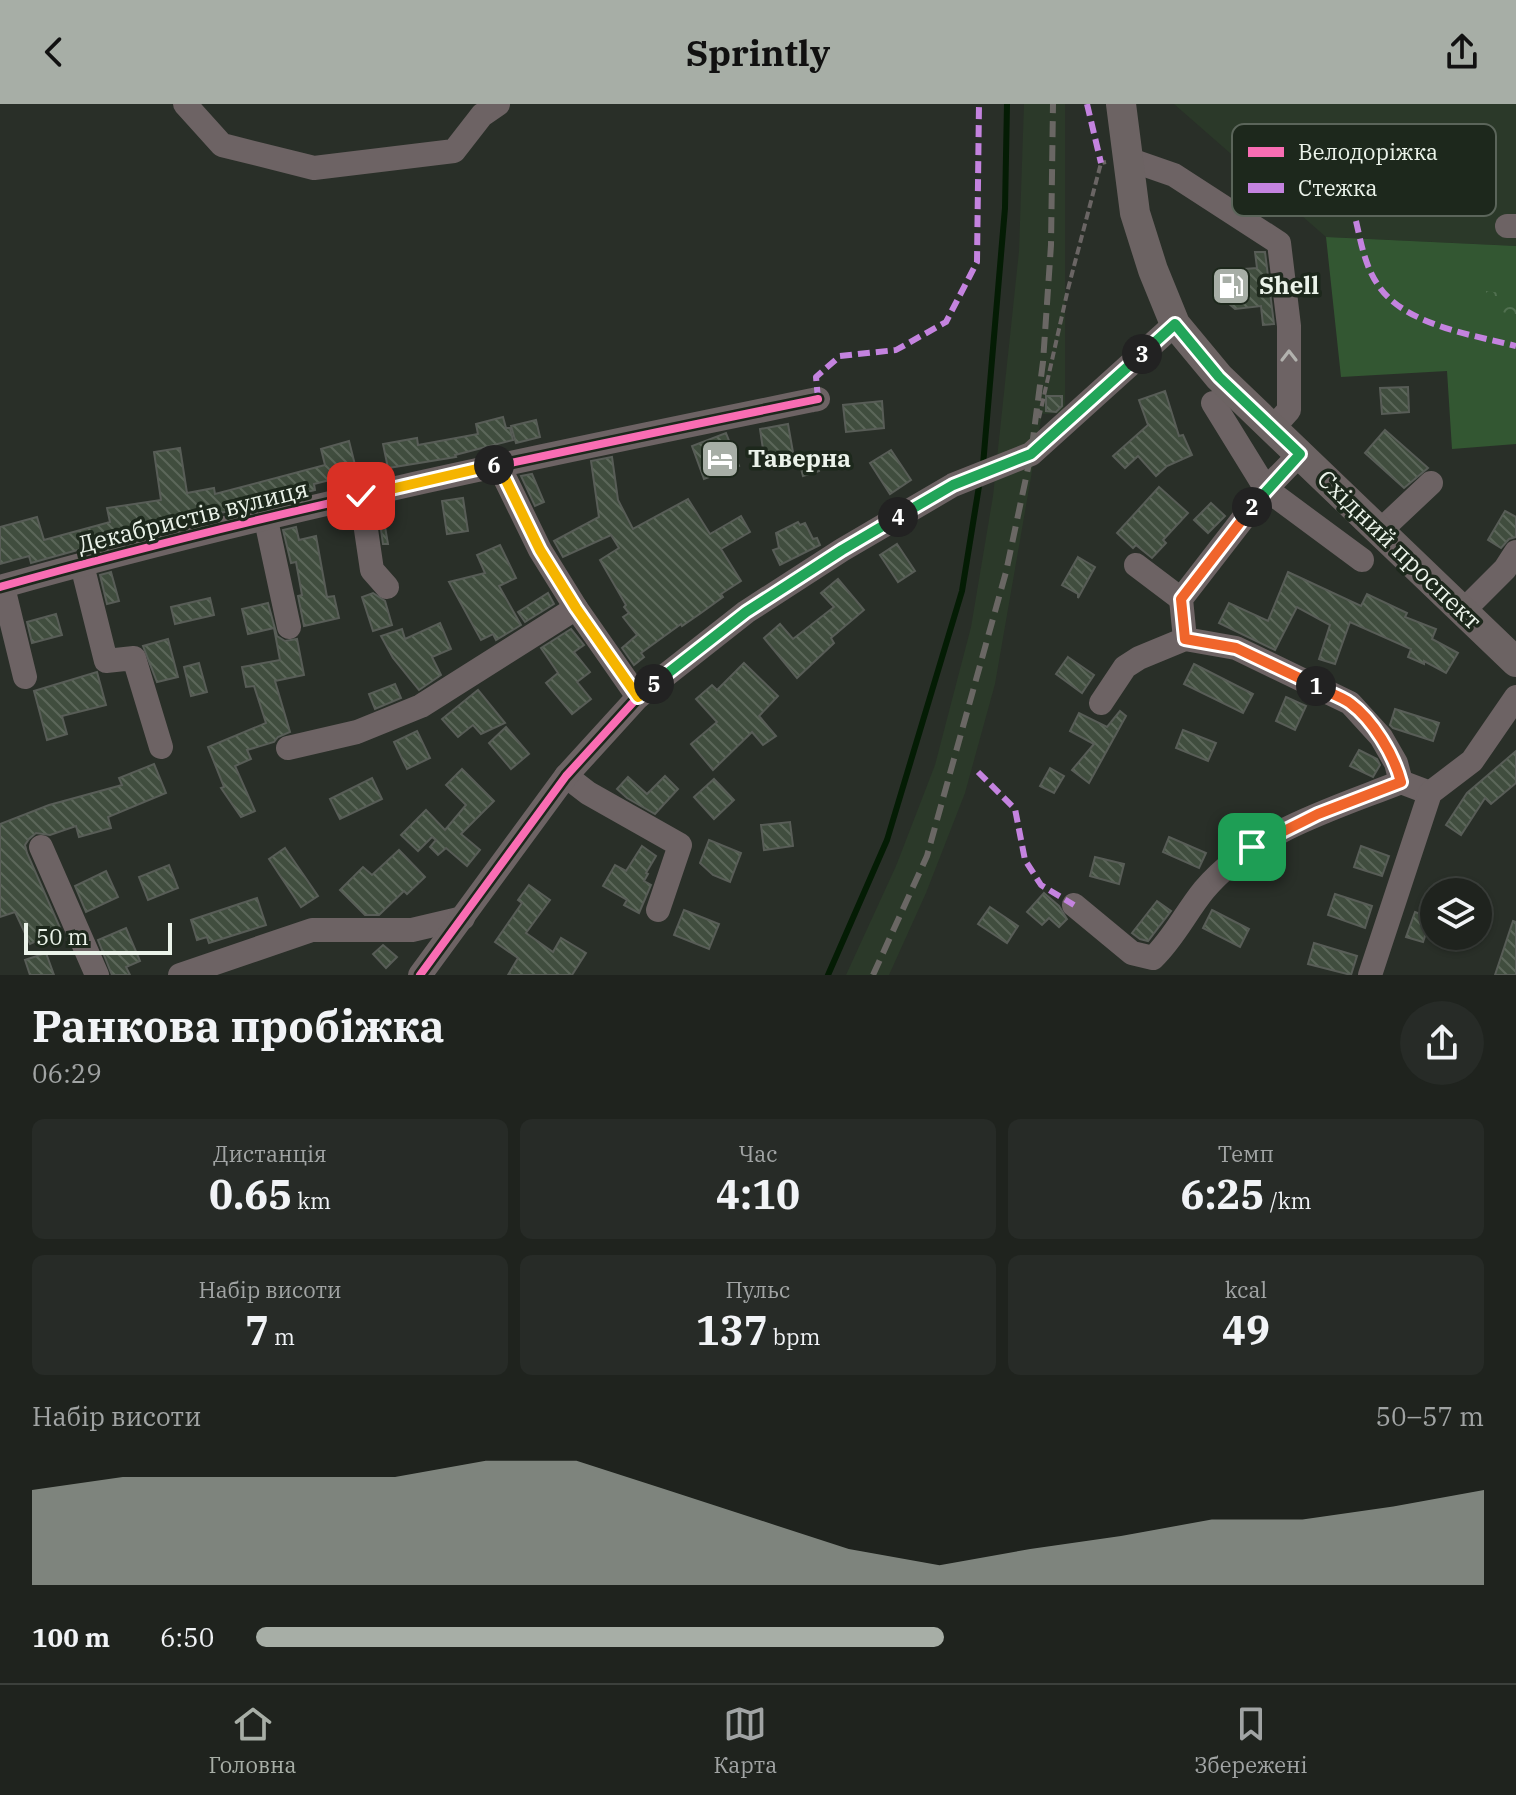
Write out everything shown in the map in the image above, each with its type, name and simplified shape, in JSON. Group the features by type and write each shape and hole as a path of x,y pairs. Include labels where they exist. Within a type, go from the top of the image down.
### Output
{"main road":[{"name":"Східний проспект","path":"1121,104 1135,213 1175,324 1219,377 1516,662"}],"street":[{"path":"185,104 222,145 314,168 454,151 482,115 498,104"},
{"path":"1128,159 1174,175 1232,213"},
{"path":"1237,216 1279,243 1289,326 1289,410 1273,428"},
{"path":"420,975 566,776 638,697 746,612 842,550 953,485 1031,454 1175,324"},
{"name":"Декабристів вулиця","path":"2,587 498,464 818,399"},
{"path":"1213,403 1266,489 1362,560"},
{"path":"1185,639 1181,599 1266,489 1300,454"},
{"path":"498,464 540,550 638,697"},
{"path":"1380,531 1431,483"},
{"path":"361,496 372,570 387,587"},
{"path":"266,520 289,627"},
{"path":"1463,611 1505,569 1516,552"},
{"path":"82,565 106,661 134,658 161,747"},
{"path":"1136,565 1181,599"},
{"path":"2,587 25,677"},
{"path":"288,748 357,732 421,706 576,608"},
{"path":"1101,703 1125,667 1185,639 1236,648 1350,703 1381,737 1396,763 1401,782"},
{"path":"1370,975 1430,793 1472,761 1516,697"},
{"path":"566,776 588,793 680,845 658,910"},
{"path":"1074,905 1132,953 1153,958 1168,945 1205,889 1252,847 1318,814 1401,782 1430,793"},
{"path":"41,847 97,975"},
{"path":"180,975 312,930 412,930 463,918"}],"path":[{"path":"1038,423 1101,163 1128,159"}],"shaded area":[{"path":"1024,104 1065,104 1065,404 1062,413 1042,414 995,684 965,793 926,893 889,975 846,975 896,866 935,765 971,627 993,496 1019,251"},
{"path":"1174,104 1516,104 1516,246 1326,237 1302,216 1496,216 1496,124 1232,124 1232,155"}],"green space":[{"path":"1326,237 1516,246 1516,444 1452,449 1447,371 1341,377"},
{"path":"1486,291 1516,295 1516,316 1486,307"}],"building":[{"path":"1255,252 1265,252 1274,324 1263,325 1261,306 1235,309 1214,291 1231,270 1257,268"},
{"path":"1408,387 1409,412 1382,414 1380,388"},
{"path":"1165,391 1179,436 1183,435 1192,455 1167,466 1156,476 1138,456 1125,468 1113,456 1148,425 1139,400"},
{"path":"1046,396 1062,396 1062,406 1056,412 1046,411"},
{"path":"882,401 884,428 846,432 843,405"},
{"path":"503,417 513,440 456,457 388,468 383,444 417,438 418,445 478,434 476,424"},
{"path":"536,420 540,437 516,443 511,426"},
{"path":"788,424 794,458 765,463 760,429"},
{"path":"1385,430 1428,468 1404,488 1365,453"},
{"path":"726,433 739,466 704,479 692,446"},
{"path":"349,441 357,473 314,484 315,490 236,510 133,528 135,534 31,563 29,556 0,564 0,527 37,517 44,540 110,522 107,508 161,500 154,452 180,448 187,493 214,488 215,494 325,465 321,449"},
{"path":"891,450 911,480 890,494 870,463"},
{"path":"814,454 819,471 803,476 798,458"},
{"path":"612,457 618,500 633,529 688,499 710,534 741,516 750,532 721,549 741,581 701,613 641,653 644,657 634,665 622,648 637,635 623,617 629,613 624,607 626,605 600,560 619,548 611,535 563,557 554,541 599,517 591,461"},
{"path":"532,474 544,502 535,506 521,476"},
{"path":"1159,487 1188,513 1163,540 1166,543 1152,558 1136,545 1133,548 1117,533"},
{"path":"463,498 468,531 447,534 442,501"},
{"path":"1211,503 1225,516 1208,533 1194,520"},
{"path":"378,509 382,509 388,544 383,544"},
{"path":"1505,511 1516,517 1516,537 1509,539 1501,548 1488,540"},
{"path":"798,522 800,525 805,523 813,539 817,538 820,545 780,565 773,550 779,548 776,533"},
{"path":"296,527 299,540 316,536 327,597 334,596 339,618 304,626 296,562 291,563 283,530"},
{"path":"897,544 915,571 898,582 880,555"},
{"path":"500,545 516,578 499,586 521,625 496,640 493,634 481,640 449,582 485,573 477,555"},
{"path":"1078,557 1095,567 1078,598 1078,594 1062,585"},
{"path":"111,572 119,601 107,604 100,575"},
{"path":"1288,572 1361,606 1367,594 1407,613 1405,617 1436,629 1432,639 1458,653 1446,673 1424,661 1424,664 1408,657 1411,649 1350,622 1335,664 1319,659 1330,625 1297,607 1275,650 1219,623 1229,603 1268,621"},
{"path":"838,579 864,610 831,638 834,643 797,678 764,638 780,624 793,639 834,607 821,593"},
{"path":"373,593 385,601 392,625 373,631 362,597"},
{"path":"548,593 554,604 525,622 518,612"},
{"path":"210,598 214,615 175,624 171,607"},
{"path":"268,603 277,636 285,641 297,639 304,675 275,681 290,732 274,742 247,750 251,759 235,766 255,811 241,817 221,788 224,787 208,747 266,723 254,686 246,687 242,667 280,660 274,628 248,634 242,609"},
{"path":"56,614 62,635 32,643 27,622"},
{"path":"440,623 451,649 432,657 441,675 419,690 393,658 381,636 402,629 405,639"},
{"path":"571,629 584,645 574,652 590,672 577,682 591,699 572,714 546,683 558,673 541,648"},
{"path":"168,639 178,677 157,682 143,646"},
{"path":"1068,657 1094,675 1082,693 1056,674"},
{"path":"199,663 207,692 191,696 184,667"},
{"path":"744,663 778,696 759,716 776,736 763,745 752,732 713,770 691,744 717,722 696,699 712,685 717,690"},
{"path":"1194,664 1253,694 1243,713 1184,684"},
{"path":"97,672 106,705 62,716 67,734 47,740 34,691"},
{"path":"395,684 401,698 375,709 369,694"},
{"path":"478,690 505,723 481,734 473,725 458,737 442,719"},
{"path":"1286,697 1306,706 1295,730 1276,721"},
{"path":"1395,709 1439,723 1433,741 1393,728 1390,725"},
{"path":"1120,711 1126,716 1089,783 1072,770 1094,744 1070,731 1079,713 1107,727"},
{"path":"506,727 529,754 511,769 489,743"},
{"path":"1183,730 1216,743 1208,761 1176,748"},
{"path":"417,731 430,758 407,769 394,742"},
{"path":"1359,750 1377,759 1380,765 1373,777 1350,766"},
{"path":"1516,751 1516,783 1491,804 1485,798 1461,835 1446,825 1467,793"},
{"path":"154,764 166,793 108,817 111,828 79,837 76,826 50,835 36,833 29,839 25,845 27,853 61,930 30,944 15,912 0,917 0,824 49,805 122,785 119,778"},
{"path":"1050,768 1064,776 1054,793 1040,786"},
{"path":"462,769 494,801 461,834 480,850 467,866 446,848 438,855 430,847 436,840 432,837 418,851 401,835 426,810 445,830 466,805 446,785"},
{"path":"665,776 678,789 655,814 617,789 628,777 647,794"},
{"path":"372,778 382,799 340,819 330,799"},
{"path":"714,779 734,800 714,819 694,797"},
{"path":"790,822 793,846 764,850 761,825"},
{"path":"1169,837 1206,853 1199,868 1163,852"},
{"path":"709,840 741,853 730,882 713,875 700,863"},
{"path":"642,846 656,856 646,873 644,881 651,885 639,913 624,905 627,900 603,886 615,865 626,871"},
{"path":"1361,846 1389,856 1382,876 1354,867"},
{"path":"285,848 318,896 301,907 269,859"},
{"path":"399,850 425,877 407,894 404,891 379,915 365,915 340,890 363,867 372,875"},
{"path":"1095,857 1124,864 1119,884 1090,876"},
{"path":"169,865 178,888 148,900 139,877"},
{"path":"106,871 118,897 86,912 75,886"},
{"path":"529,885 550,900 526,933 553,952 561,938 586,953 572,975 508,975 518,958 495,942 522,903 518,900"},
{"path":"1044,893 1059,906 1067,919 1059,927 1049,918 1042,925 1027,912"},
{"path":"1335,894 1372,906 1365,928 1328,915"},
{"path":"257,898 266,925 209,943 207,937 197,940 191,920"},
{"path":"1157,901 1171,911 1148,941 1140,939 1132,933"},
{"path":"990,907 1018,926 1007,943 978,924"},
{"path":"684,910 719,924 709,949 674,935"},
{"path":"1212,910 1249,929 1240,947 1203,928"},
{"path":"1415,912 1420,914 1420,941 1406,937"},
{"path":"1513,921 1516,922 1516,975 1495,975"},
{"path":"126,928 140,961 126,967 130,975 112,975 98,940"},
{"path":"1314,943 1357,956 1351,975 1308,964"},
{"path":"383,945 397,957 386,968 373,954"},
{"path":"46,953 54,975 30,975 25,960"}],"waterway":[{"path":"983,465 1005,208 1007,104"},
{"path":"828,975 887,840 962,591 980,480"}],"railway":[{"path":"873,975 927,856 1006,572 1031,454 1043,362 1051,245 1053,104"}],"marked path":[{"path":"818,399 816,377 840,356 896,350 946,322 977,262 979,104"},
{"path":"1087,104 1101,163"},
{"path":"1356,221 1364,254 1378,285 1404,310 1441,326 1516,346"},
{"path":"978,772 1015,809 1025,860 1041,885 1074,905"}],"cycle path":[{"path":"420,975 566,776 638,697 746,612 842,550 953,485 1031,454 1175,324"},
{"path":"0,587 305,509 818,399"}],"place":[{"name":"Shell","path":"1231,286"},
{"name":"Таверна","path":"720,459"}],"route":[{"path":"361,496 498,464 540,550 638,697 746,612 842,550 953,485 1031,454 1175,324 1219,377 1300,454 1266,489 1181,599 1185,639 1236,648 1350,703 1381,737 1396,763 1401,782 1318,814 1252,847"}]}
